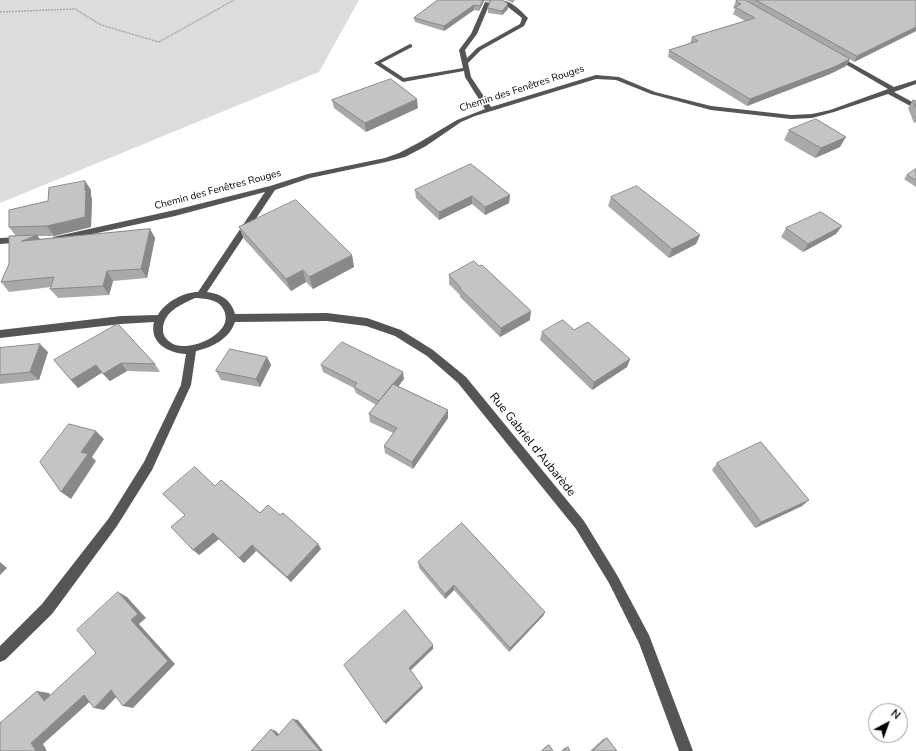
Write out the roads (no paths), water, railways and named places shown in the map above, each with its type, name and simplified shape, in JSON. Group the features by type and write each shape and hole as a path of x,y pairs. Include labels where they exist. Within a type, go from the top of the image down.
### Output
{"street":[{"path":"410,46 377,63 403,80 466,66 479,49 522,25 525,18 502,0"},
{"path":"487,3 474,34 462,50 468,77 489,110"},
{"path":"832,54 916,107"},
{"name":"Chemin des Fenêtres Rouges","path":"47,240 54,240 175,213 272,188 308,176 386,160 402,155 423,144 459,121 489,110 596,77 608,77 628,81 653,93 711,108 791,117 812,116 916,82"},
{"path":"201,295 272,188"},
{"path":"0,241 33,240"},
{"path":"201,295 217,297 229,307 231,318 225,330 217,339 192,349 176,349 169,347 160,340 157,327 160,318 172,305 184,298 201,295"},
{"name":"Rue Gabriel d'Aubarède","path":"231,318 327,317 367,322 398,333 430,353 462,380 580,525 593,545 613,579 644,640 686,751"},
{"path":"0,334 121,320 160,318"},
{"path":"0,655 47,610 113,522 140,479 148,466 186,385 192,349"}]}
